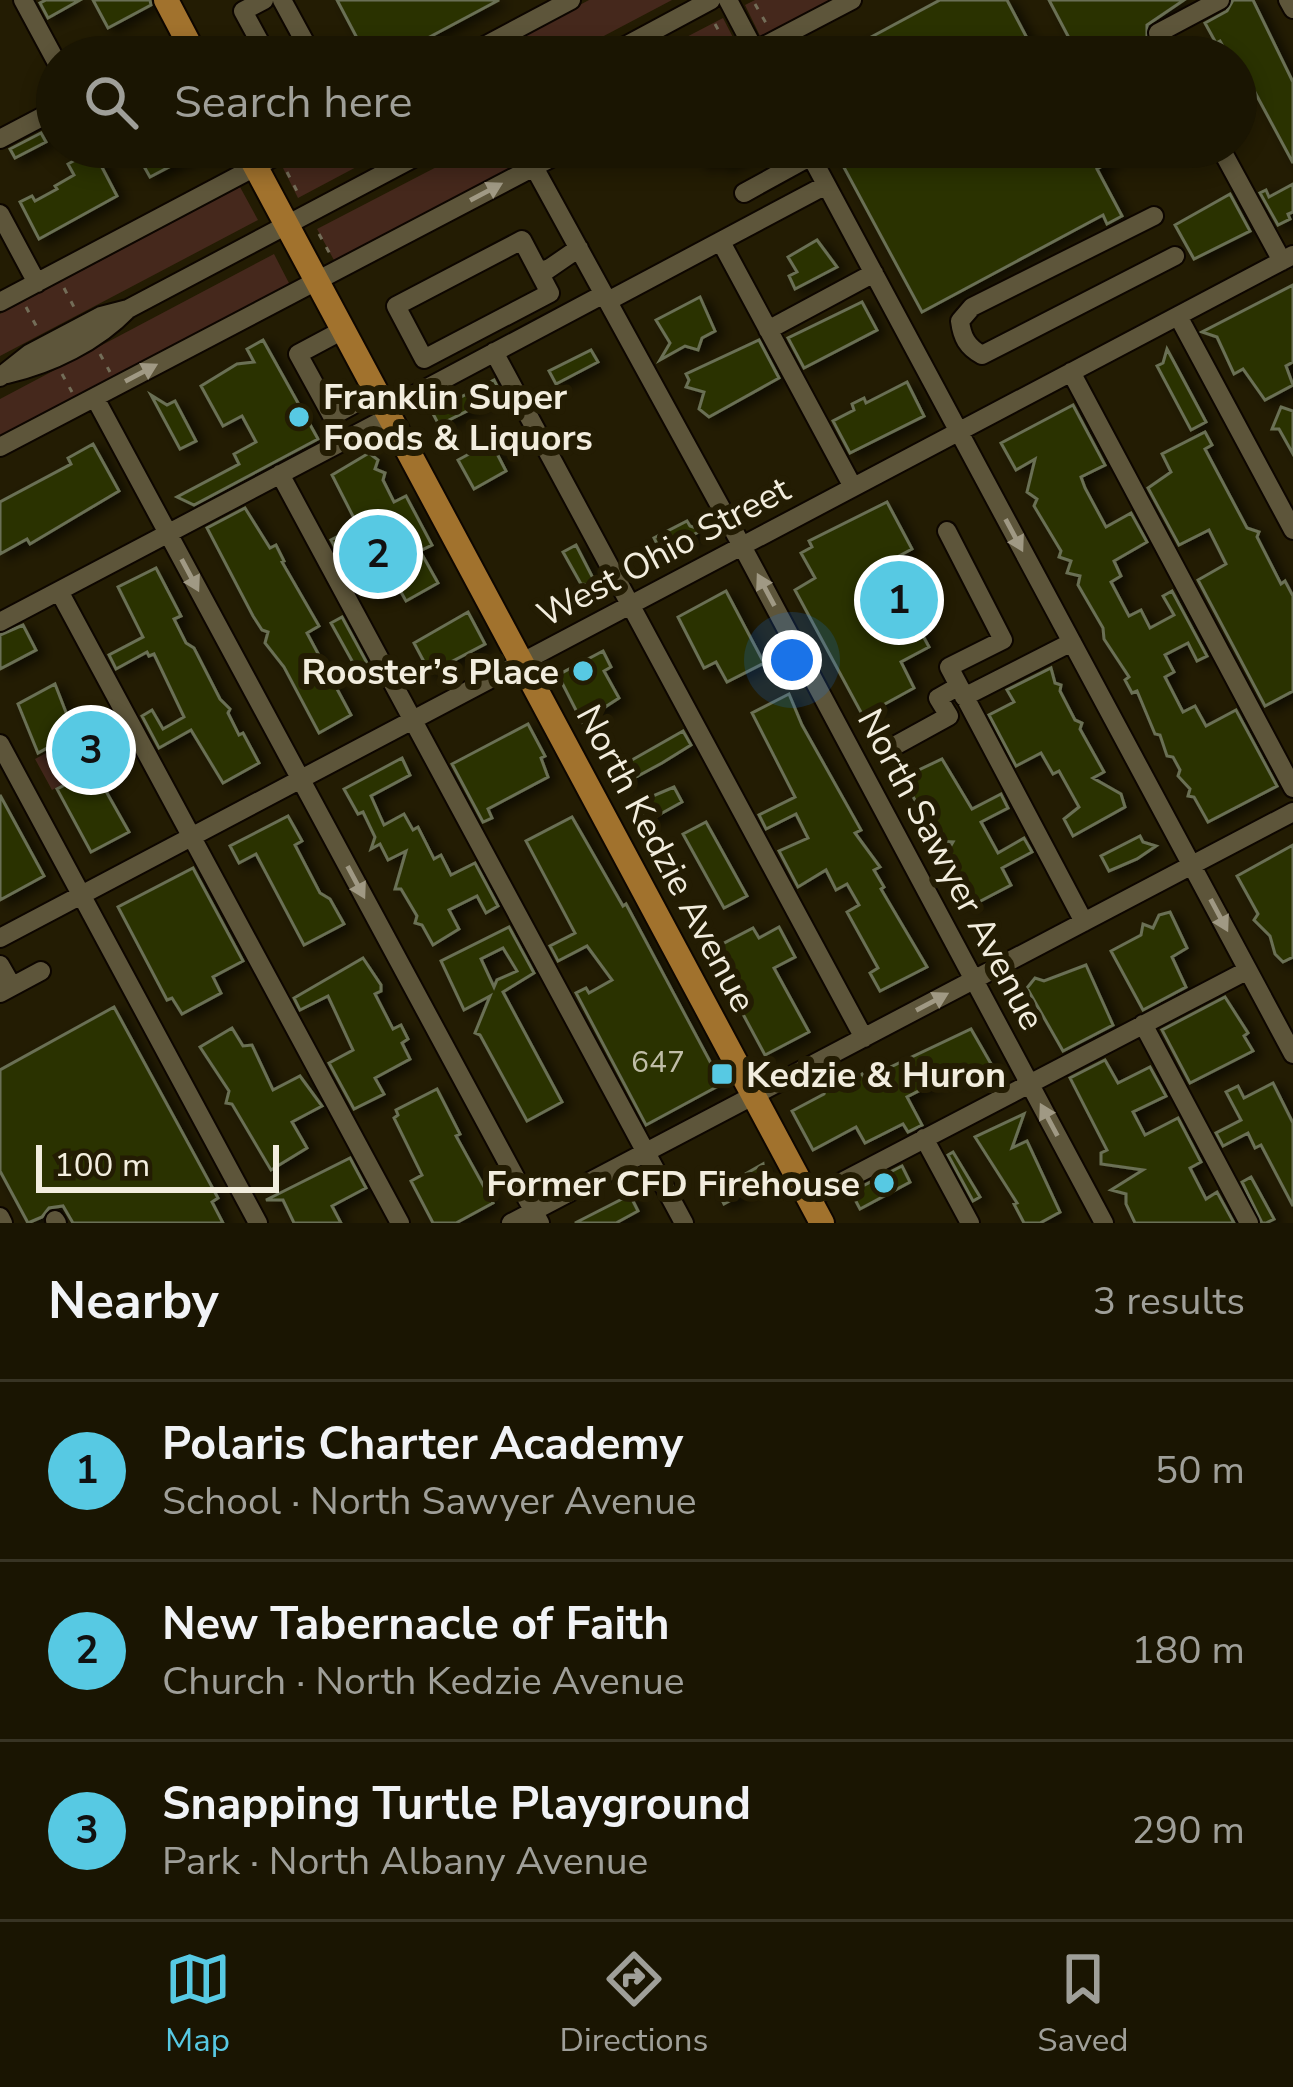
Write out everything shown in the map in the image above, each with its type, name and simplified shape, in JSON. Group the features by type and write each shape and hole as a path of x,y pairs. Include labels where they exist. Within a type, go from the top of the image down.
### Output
{"main road":[{"path":"166,0 186,36"},
{"name":"North Kedzie Avenue","path":"256,168 287,225 326,272 343,330 822,1223"}],"street":[{"path":"23,0 42,36"},
{"path":"257,36 243,11 264,0"},
{"path":"282,0 302,36"},
{"path":"503,36 571,0"},
{"path":"644,36 712,0"},
{"path":"728,0 741,36"},
{"path":"782,36 852,0"},
{"path":"1160,36 1220,0"},
{"path":"1288,0 1293,9"},
{"path":"0,139 36,120"},
{"path":"0,302 231,168"},
{"path":"3,376 36,367 108,329 128,309 394,168"},
{"path":"0,447 530,168"},
{"name":"North Sawyer Avenue","path":"535,168 572,251 606,297 1104,1223"},
{"path":"744,193 783,168"},
{"path":"818,168 1293,1054"},
{"path":"1233,168 1289,261"},
{"path":"0,622 280,474 384,406 721,242 826,185"},
{"path":"0,214 37,283"},
{"path":"1154,216 972,308 961,321 962,334 971,349 982,355 1175,256"},
{"path":"538,269 522,240 396,306 424,359 550,293 538,269 540,258 554,251 572,251"},
{"path":"721,242 853,488"},
{"name":"West Ohio Street","path":"0,938 1289,261"},
{"path":"768,330 874,273"},
{"path":"1178,316 1293,530"},
{"path":"343,330 298,354 332,416 384,406"},
{"path":"494,352 864,1038"},
{"path":"1071,372 1293,788"},
{"path":"86,398 168,533 537,1217"},
{"path":"280,474 684,1223"},
{"path":"947,531 1003,640 949,668 1084,922"},
{"path":"59,591 400,1223"},
{"path":"889,749 949,716 938,698 962,692 1072,642"},
{"path":"0,744 9,782 82,895 258,1223"},
{"path":"511,1223 537,1217 646,1153 1293,812"},
{"path":"0,965 6,990 41,971"},
{"path":"809,1198 1248,970"},
{"path":"1143,1024 1249,1223"},
{"path":"924,1138 970,1223"}],"path":[{"path":"755,4 770,32"},
{"path":"716,24 728,36"},
{"path":"291,168 299,195"},
{"path":"319,234 326,272"},
{"path":"61,283 77,313"},
{"path":"24,303 40,332"},
{"path":"97,347 113,379"},
{"path":"59,367 86,398"}],"shaded area":[{"path":"589,0 672,0 604,36 521,36"},
{"path":"755,0 833,0 765,36 760,36 745,5"},
{"path":"723,18 732,36 688,36"},
{"path":"283,168 354,168 298,198"},
{"path":"435,168 513,168 335,262 317,229"},
{"path":"240,187 258,220 0,356 0,314"},
{"path":"274,254 291,287 0,440 0,399"},
{"path":"120,713 137,745 52,790 35,759"}],"building":[{"path":"80,0 48,18 40,3"},
{"path":"93,0 150,0 151,5 108,28"},
{"path":"337,0 499,0 431,36 356,36"},
{"path":"940,0 1007,0 1026,36 873,36"},
{"path":"1049,0 1184,0 1147,25 1147,36 1068,36"},
{"path":"1233,0 1253,0 1293,82 1293,163 1257,96 1257,36 1212,36 1205,23 1227,11"},
{"path":"36,136 36,147 15,158 10,149"},
{"path":"70,168 102,168 117,196 39,239 20,202 32,196 35,201 74,175"},
{"path":"145,168 167,168 150,177"},
{"path":"844,168 1099,168 1122,216 1107,224 1103,215 922,312"},
{"path":"1293,184 1293,212 1278,225 1260,193 1266,190 1269,197"},
{"path":"1230,194 1250,231 1194,259 1175,225"},
{"path":"817,240 837,267 795,289 789,276 797,272 788,257"},
{"path":"1293,285 1293,362 1286,366 1293,385 1265,400 1243,369 1234,374 1217,337 1202,332"},
{"path":"700,297 715,331 702,338 698,350 685,346 660,360 670,343 656,320"},
{"path":"862,302 877,330 804,368 788,338"},
{"path":"263,340 318,439 194,505 177,497 239,464 234,454 256,442 242,416 223,426 201,386 237,364 254,362 247,349"},
{"path":"759,340 779,378 709,417 699,409 704,392 686,387 686,374"},
{"path":"1167,349 1206,422 1191,430 1157,366 1163,363"},
{"path":"591,350 598,362 556,384 549,371"},
{"path":"494,380 501,394 439,425 432,412"},
{"path":"907,382 924,416 850,453 833,421 854,410 852,404 864,398 866,403"},
{"path":"151,395 167,405 175,401 196,441 180,449"},
{"path":"1073,405 1105,465 1081,477 1106,527 1131,513 1147,542 1114,561 1121,576 1111,582 1129,616 1141,610 1150,628 1174,615 1163,596 1172,591 1207,656 1197,661 1188,643 1165,655 1174,672 1165,677 1183,712 1195,706 1206,726 1236,710 1277,786 1208,822 1194,797 1188,796 1190,789 1178,776 1180,770 1173,757 1167,756 1160,735 1155,734 1137,691 1132,693 1125,680 1129,677 1078,585 1080,576 1067,573 1071,561 1059,557 1061,551 1034,506 1037,499 1027,492 1035,459 1016,470 1001,443"},
{"path":"1281,407 1293,411 1293,454 1279,429 1272,429"},
{"path":"1205,432 1212,445 1205,449 1247,528 1259,532 1257,537 1281,584 1285,581 1293,596 1293,691 1265,706 1198,580 1226,564 1209,530 1179,545 1148,488 1171,472 1162,454"},
{"path":"491,442 506,471 474,489 458,460"},
{"path":"93,444 119,491 30,544 27,539 0,554 0,502 71,464 68,458"},
{"path":"369,453 378,460 375,469 385,473 383,480 394,502 406,496 432,545 420,551 438,583 406,601 397,585 375,595 365,580 355,585 331,540 358,526 332,475"},
{"path":"887,502 912,549 884,564 929,647 901,662 914,688 863,716 795,590 815,578 801,553 812,547 809,541"},
{"path":"245,508 270,548 276,545 319,626 307,633 351,715 319,733 284,667 265,643 268,632 253,616 207,528"},
{"path":"687,521 702,530 661,552 654,538"},
{"path":"576,545 597,586 581,584 563,552"},
{"path":"156,568 181,616 174,619 186,643 194,648 230,709 239,735 243,733 259,763 223,783 191,730 159,748 142,716 152,710 163,729 184,717 154,654 147,652 116,669 109,655 143,637 118,587"},
{"path":"726,591 764,663 727,682 716,662 704,668 678,617"},
{"path":"468,612 485,644 430,673 414,643"},
{"path":"342,617 367,663 356,668 331,623"},
{"path":"23,625 36,650 0,669 0,635"},
{"path":"603,651 611,667 604,671 619,698 582,722 558,675"},
{"path":"1051,668 1104,772 1093,778 1121,794 1125,807 1073,836 1064,819 1079,807 1059,771 1053,774 1041,753 1016,766 989,715 1014,702 1007,690"},
{"path":"55,684 74,733 38,753 18,704"},
{"path":"789,694 861,830 855,833 880,867 874,870 881,889 927,967 880,991 870,973 878,968 847,912 859,905 847,884 836,890 826,870 798,887 779,851 808,838 796,814 766,829 759,815 795,797 752,713"},
{"path":"528,724 545,756 541,758 548,777 488,809 492,818 483,822 452,764"},
{"path":"683,731 691,745 662,763 625,783 609,773"},
{"path":"402,758 410,775 371,796 384,825 404,814 413,830 418,827 434,859 441,855 451,875 475,863 498,906 486,913 477,896 449,910 459,929 433,945 422,925 415,923 417,916 401,889 395,889 406,851 388,860 380,844 371,849 375,837 344,789"},
{"path":"942,759 972,809 1001,794 1008,808 981,822 998,853 1024,838 1032,852 1002,868 1011,885 973,905 964,895 968,884 955,880 957,873 945,856 953,842 933,841 935,834 902,778"},
{"path":"94,770 129,832 91,852 57,789"},
{"path":"674,787 682,802 646,822 643,815 631,812 648,798"},
{"path":"0,795 44,876 0,900"},
{"path":"288,816 302,841 295,845 320,893 330,899 344,924 304,945 256,854 239,863 230,846"},
{"path":"572,817 623,906 626,904 722,1084 646,1125 576,993 586,988 589,993 612,980 587,946 558,961 550,946 575,933 526,841"},
{"path":"706,822 747,896 724,908 683,834"},
{"path":"1140,836 1156,846 1109,871 1101,856"},
{"path":"1293,845 1293,957 1283,962 1270,936 1254,920 1258,914 1237,876"},
{"path":"193,868 243,961 213,977 221,993 182,1014 172,998 167,1000 118,907"},
{"path":"1170,912 1187,948 1172,957 1186,987 1143,1010 1111,951 1141,935 1143,924 1153,928 1159,915"},
{"path":"509,927 534,973 503,992 562,1102 527,1121 475,1033 490,996 464,1010 441,961","holes":["503,948 517,971 497,980 494,987 481,959"]},
{"path":"779,927 795,957 774,968 809,1032 765,1055 709,951 753,928 759,938"},
{"path":"363,958 381,985 375,994 393,1029 401,1025 408,1039 402,1043 410,1059 375,1078 384,1094 354,1109 329,1063 353,1050 328,996 300,1010 294,998"},
{"path":"1086,965 1113,1025 1063,1051 1027,988 1035,978 1044,981"},
{"path":"1225,997 1248,1033 1244,1036 1253,1051 1190,1083 1162,1030"},
{"path":"114,1007 218,1198 212,1202 223,1223 73,1223 63,1206 49,1208 28,1223 0,1171 0,1070"},
{"path":"232,1028 243,1046 252,1045 273,1090 300,1076 322,1106 292,1122 307,1148 271,1170 232,1104 226,1103 229,1091 200,1047"},
{"path":"971,1029 1002,1083 989,1090 979,1071 961,1080 956,1072 907,1097 922,1125 908,1132 903,1124 865,1143 856,1127 813,1150 792,1111 824,1094 826,1087 832,1090 862,1074 865,1079"},
{"path":"1105,1060 1118,1083 1150,1067 1166,1096 1133,1112 1145,1135 1178,1118 1201,1162 1190,1168 1206,1199 1217,1192 1234,1223 1135,1223 1126,1194 1111,1190 1143,1170 1101,1164 1101,1153 1107,1150 1070,1078"},
{"path":"1273,1083 1293,1123 1293,1206 1261,1145 1255,1148 1248,1133 1223,1146 1216,1133 1241,1120 1226,1092 1238,1086 1244,1098"},
{"path":"437,1089 460,1134 456,1136 493,1203 456,1223 433,1223 411,1181 422,1175 394,1118 396,1110"},
{"path":"1024,1114 1012,1148 1027,1141 1060,1212 1040,1223 1024,1223 1017,1203 975,1137"},
{"path":"953,1152 980,1197 973,1201 948,1155"},
{"path":"350,1158 366,1188 332,1206 341,1223 294,1223 283,1200 266,1200"},
{"path":"763,1164 765,1181 724,1204 717,1190"},
{"name":"Former CFD Firehouse","path":"902,1166 910,1182 860,1209 851,1192"},
{"path":"1251,1177 1274,1219 1266,1223 1242,1182"},
{"path":"630,1195 638,1211 616,1223 575,1223"}],"place":[{"name":"Franklin Super Foods & Liquors","path":"299,417"},
{"name":"New Tabernacle of Faith","path":"378,554"},
{"name":"Polaris Charter Academy","path":"899,600"},
{"name":"Rooster’s Place","path":"583,671"},
{"name":"Snapping Turtle Playground","path":"91,750"},
{"name":"Kedzie & Huron","path":"722,1074"},
{"name":"Former CFD Firehouse","path":"884,1183"}]}
